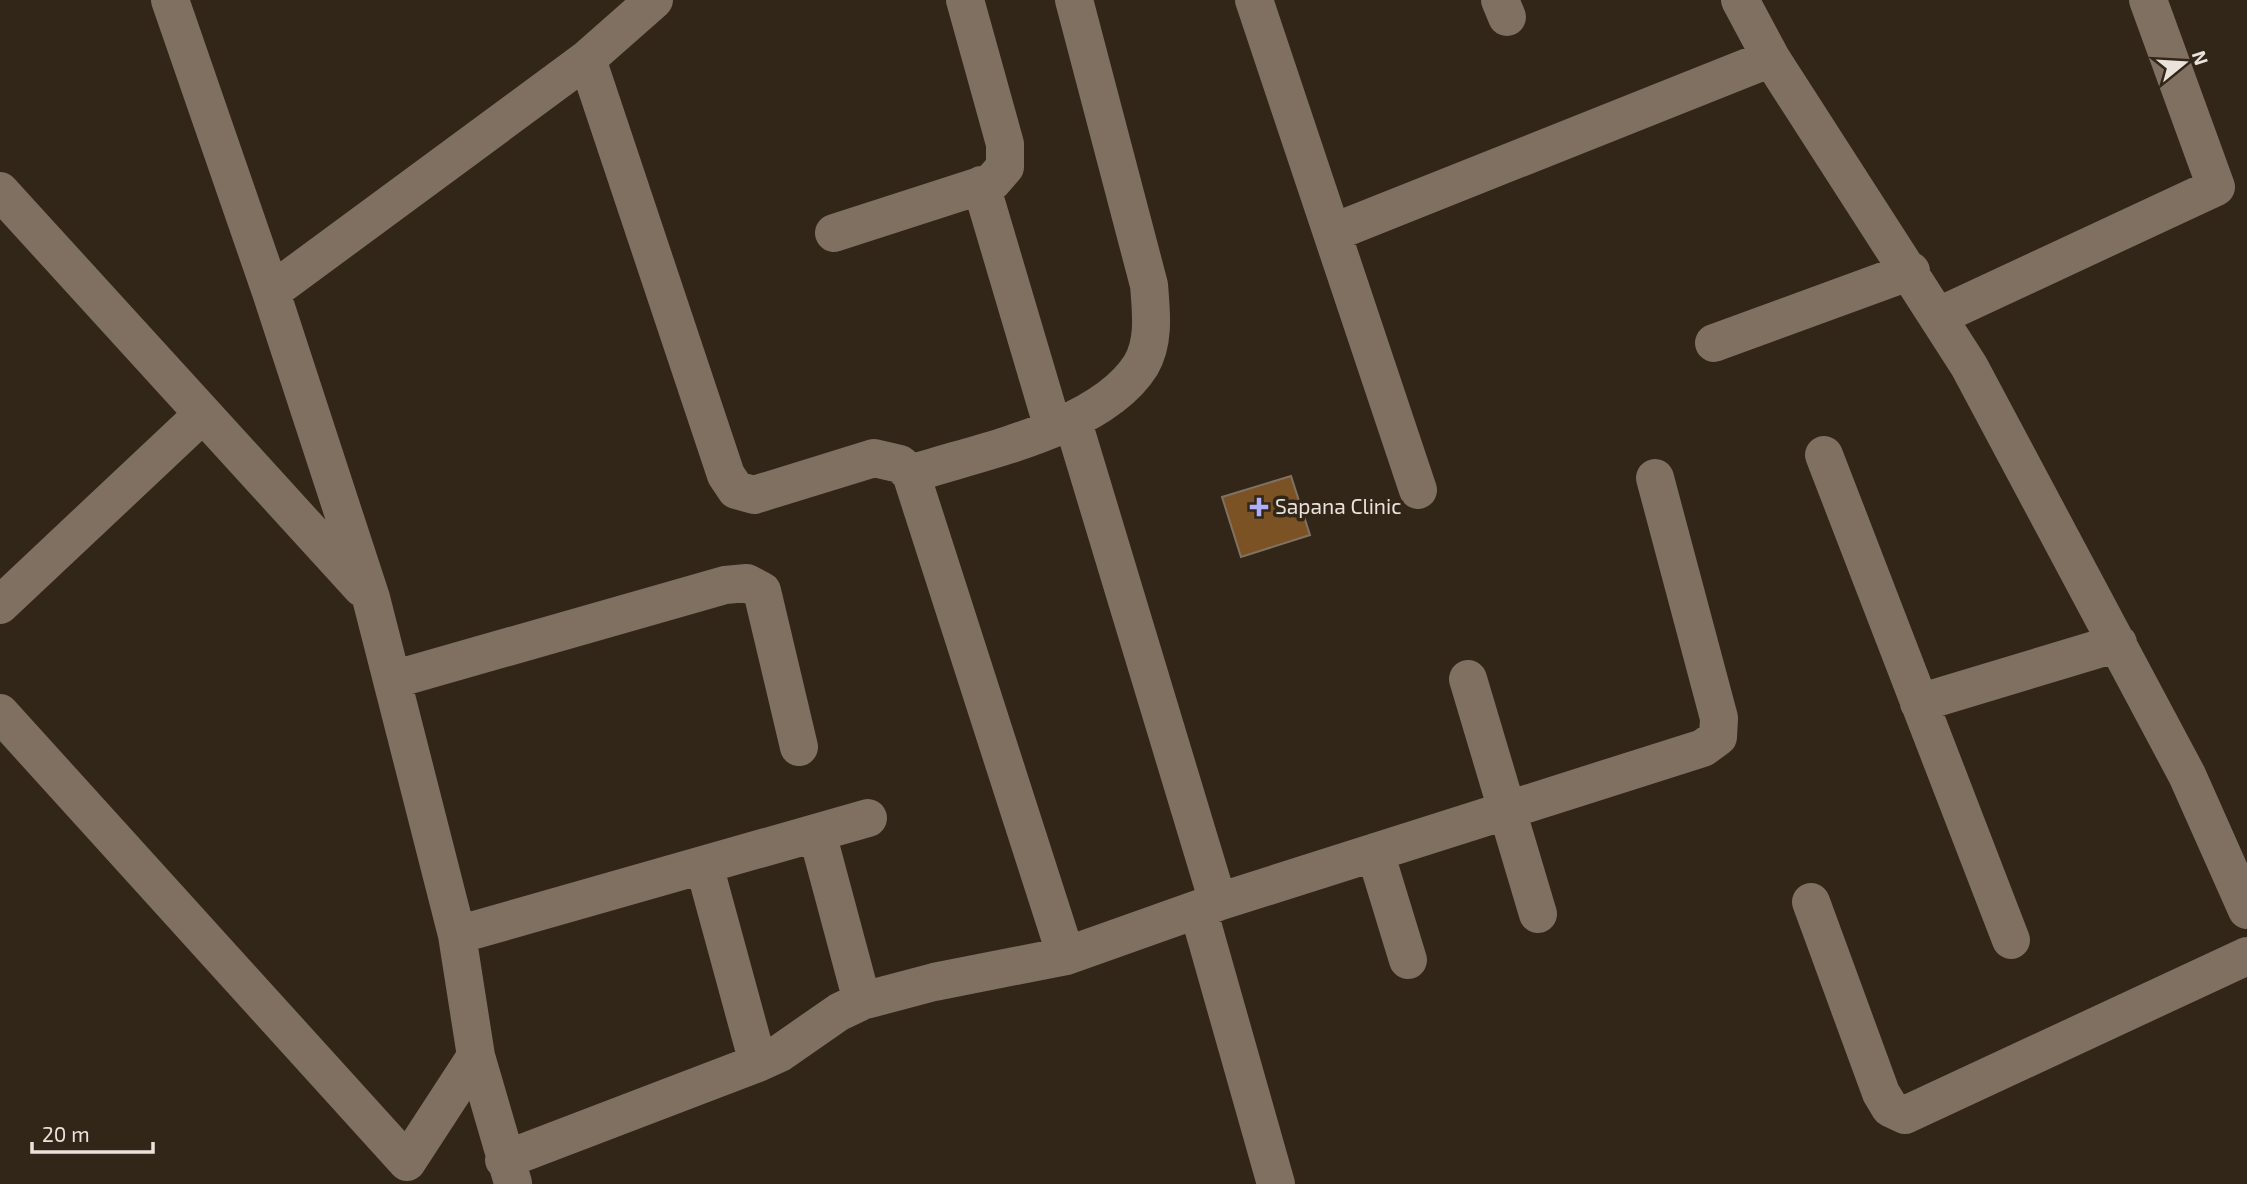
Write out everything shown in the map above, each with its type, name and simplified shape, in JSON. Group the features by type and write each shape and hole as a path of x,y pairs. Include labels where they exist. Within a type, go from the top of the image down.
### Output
{"street":[{"path":"170,0 271,292 371,598 457,935 476,1056 509,1172 780,1053 839,1012 862,1001 934,982 1066,956 1208,905 1703,748 1718,737 1719,718 1655,478"},
{"path":"271,292 587,58 654,0"},
{"path":"834,233 992,182 1005,167 1005,144 965,0"},
{"path":"911,474 1063,425 1114,395 1142,363 1152,327 1149,285 1074,0"},
{"path":"1254,0 1418,490"},
{"path":"1740,0 1771,58 1969,366 2187,775 2247,910"},
{"path":"1939,316 2216,187 2148,0"},
{"path":"587,58 726,475 736,490 754,495 874,458 900,464 911,474 1066,956"},
{"path":"1332,233 1771,58"},
{"path":"981,185 1063,425 1208,905 1276,1184"},
{"path":"0,191 371,598"},
{"path":"1714,343 1910,271"},
{"path":"0,605 203,414"},
{"path":"1824,455 2011,940"},
{"path":"392,680 725,585 747,583 762,591 799,747"},
{"path":"1919,703 2118,643"},
{"path":"1468,679 1538,914"},
{"path":"0,713 398,1173 476,1056"},
{"path":"457,935 868,818"},
{"path":"817,833 862,1001"},
{"path":"1375,852 1408,960"},
{"path":"704,865 758,1063"},
{"path":"1811,902 1881,1093 1890,1108 1905,1115 2247,956"}],"building":[{"path":"1291,476 1310,535 1241,557 1222,497"}],"place":[{"name":"Sapana Clinic","path":"1259,507"}]}
